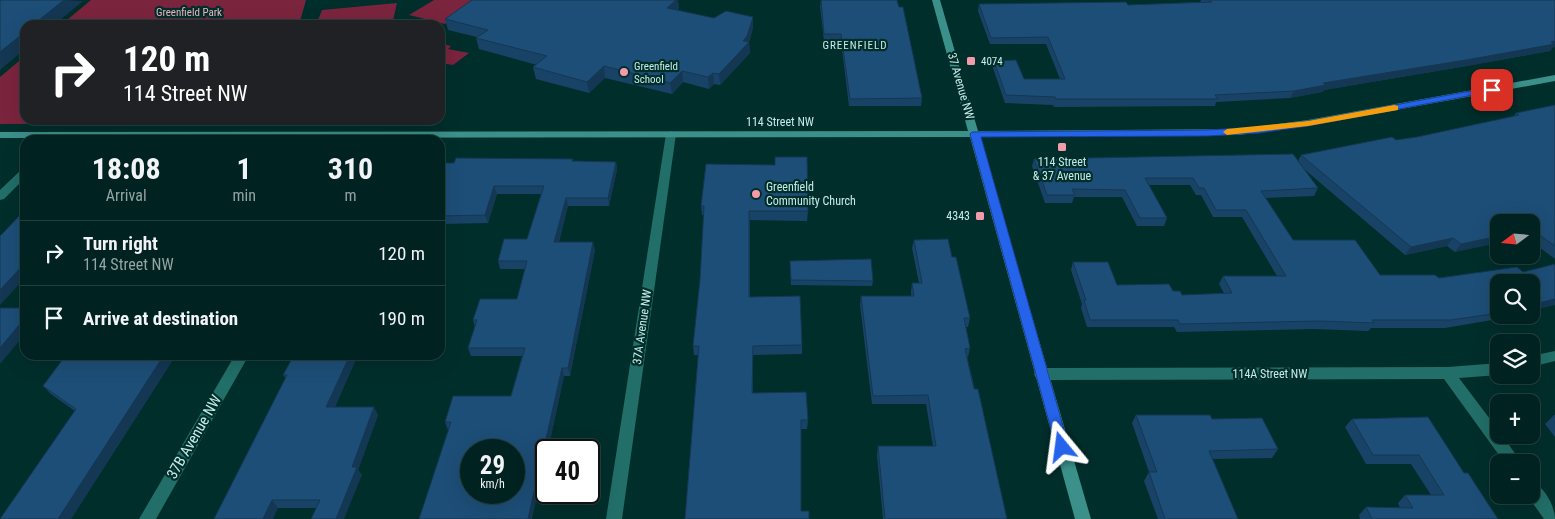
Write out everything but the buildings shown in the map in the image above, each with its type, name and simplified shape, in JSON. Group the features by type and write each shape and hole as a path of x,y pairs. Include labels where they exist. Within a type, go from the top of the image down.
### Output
{"street":[{"name":"37 Avenue NW","path":"936,0 1083,519"},
{"name":"114 Street NW","path":"445,136 1207,133 1259,130 1308,124 1555,78"},
{"name":"37A Avenue NW","path":"614,519 671,134"},
{"name":"114 Street NW","path":"0,136 20,137"},
{"path":"0,196 20,177"},
{"path":"1540,360 1555,356"},
{"name":"37B Avenue NW","path":"147,519 239,360"},
{"name":"114A Street NW","path":"1041,374 1448,373 1490,370"},
{"path":"1448,373 1507,454"},
{"path":"1540,501 1553,519"}],"green space":[{"name":"Greenfield Park","path":"91,0 306,0 300,20 67,20"},
{"path":"434,0 481,0 445,24 445,20 429,20 409,15"},
{"path":"397,3 393,20 318,20 322,10"},
{"path":"445,44 451,46 448,49 469,53 453,65 445,64"},
{"path":"20,60 20,124 0,124 0,77"}],"slow traffic":[{"path":"1227,132 1308,124 1394,108"}],"place":[{"name":"4074","path":"971,61"},
{"name":"Greenfield School","path":"624,72"},
{"name":"114 Street & 37 Avenue","path":"1062,147"},
{"name":"Greenfield Community Church","path":"756,194"},
{"name":"4343","path":"980,216"}],"district":[{"name":"GREENFIELD","path":"855,45"}],"route":[{"path":"1062,447 975,134 1239,132 1308,124 1492,90"}]}
